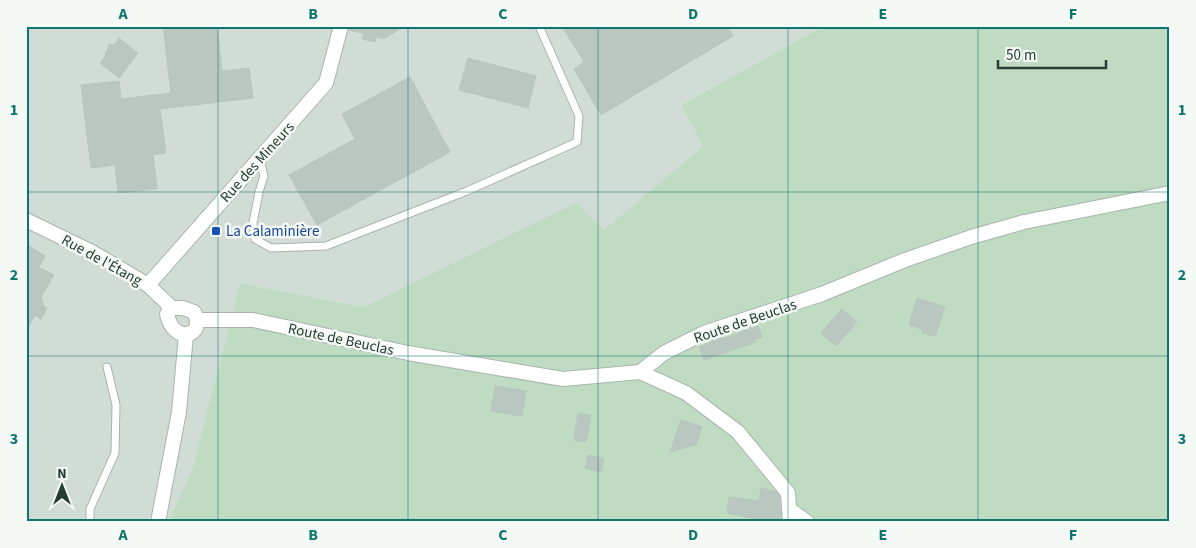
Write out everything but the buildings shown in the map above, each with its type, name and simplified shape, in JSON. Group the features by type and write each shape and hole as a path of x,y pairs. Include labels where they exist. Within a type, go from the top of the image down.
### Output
{"street":[{"name":"Rue des Mineurs","path":"148,285 326,83 341,26"},
{"name":"Route de Beuclas","path":"198,320 253,320 408,353 563,379 640,372 664,353 704,333 822,294 905,260 971,237 1024,222 1170,193"},
{"name":"Rue de l'Étang","path":"26,220 92,252 148,285 172,308 183,308 194,312 198,320"},
{"path":"172,308 167,314 172,328 179,334 192,333 198,320"},
{"path":"158,522 179,412 186,334"},
{"path":"640,372 686,393 738,432 788,493 789,515 807,522"}],"lane":[{"path":"260,160 264,176 253,223 255,240 271,248 326,246 467,191 577,142 580,116 539,26"},
{"path":"90,522 90,509 114,453 116,405 107,367"}],"shaded area":[{"path":"26,26 824,26 681,105 703,146 604,231 576,204 363,307 240,283 192,470 168,522 26,522"}],"green space":[{"path":"824,26 1170,26 1170,522 168,522 192,470 240,283 363,307 576,203 604,230 703,146 681,105"}],"place":[{"name":"La Calaminière","path":"216,231"}]}
